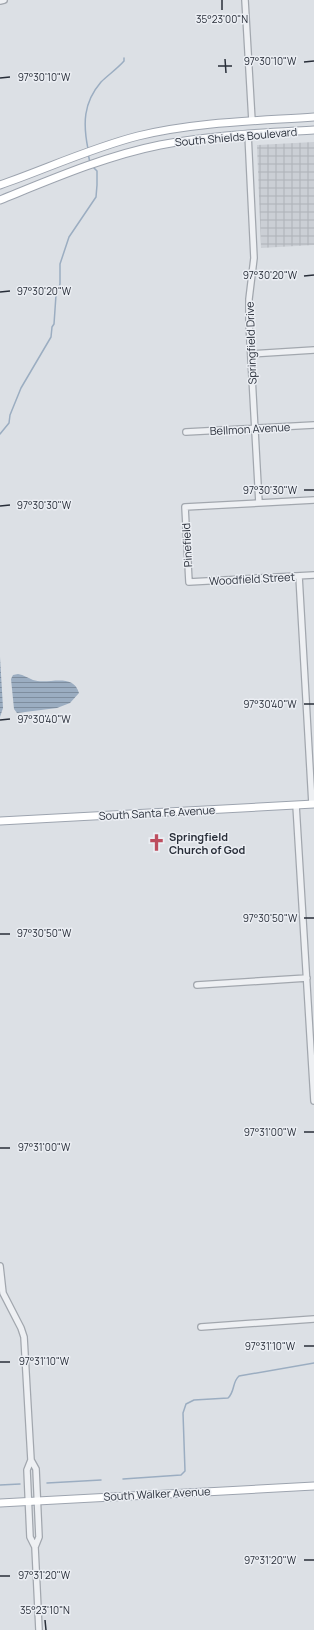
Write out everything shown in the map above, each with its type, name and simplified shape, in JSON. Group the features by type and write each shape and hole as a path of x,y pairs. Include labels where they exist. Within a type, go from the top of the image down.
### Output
{"main road":[{"name":"South Shields Boulevard","path":"0,185 91,151 137,136 190,126 314,117"},
{"path":"248,134 252,121"},
{"name":"South Shields Boulevard","path":"0,200 102,161 140,150 191,140 248,134 314,130"},
{"path":"25,176 30,188"},
{"name":"South Santa Fe Avenue","path":"0,821 313,804"},
{"name":"South Walker Avenue","path":"0,1503 314,1486"}],"street":[{"path":"0,1 4,0"},
{"path":"245,0 252,121"},
{"name":"Springfield Drive","path":"248,134 254,248 254,269 249,300 259,503"},
{"path":"251,354 314,350"},
{"name":"Bellmon Avenue","path":"186,432 314,425"},
{"path":"259,503 314,500"},
{"name":"Pinefield","path":"189,582 185,507 259,503"},
{"name":"Woodfield Street","path":"189,582 314,575"},
{"path":"299,576 313,804"},
{"path":"296,805 314,1101"},
{"path":"197,985 307,978"},
{"path":"0,1266 3,1293 24,1337 31,1460 27,1470 28,1501 30,1537 35,1547 39,1630"},
{"path":"201,1327 314,1319"},
{"path":"31,1460 36,1469 39,1537 35,1547"}],"shaded area":[{"path":"314,142 314,245 261,248 257,145"}],"water":[{"path":"0,657 3,708 0,717"},
{"path":"18,674 39,681 66,681 76,687 79,693 70,703 57,708 17,713 14,709 11,679 13,675"}],"waterway":[{"path":"88,149 85,122 91,98 101,82 124,61 124,58"},
{"path":"88,153 90,163"},
{"path":"0,434 9,423 10,415 21,388 51,337 52,327 54,324 56,295 60,284 60,264 69,237 96,197 97,171 92,166"},
{"path":"123,1479 181,1475 185,1471 183,1413 186,1404 194,1400 228,1398 232,1393 235,1381 239,1376 314,1363"},
{"path":"47,1483 101,1480"},
{"path":"0,1485 20,1484"}],"place":[{"name":"Springfield Church of God","path":"156,843"}]}
